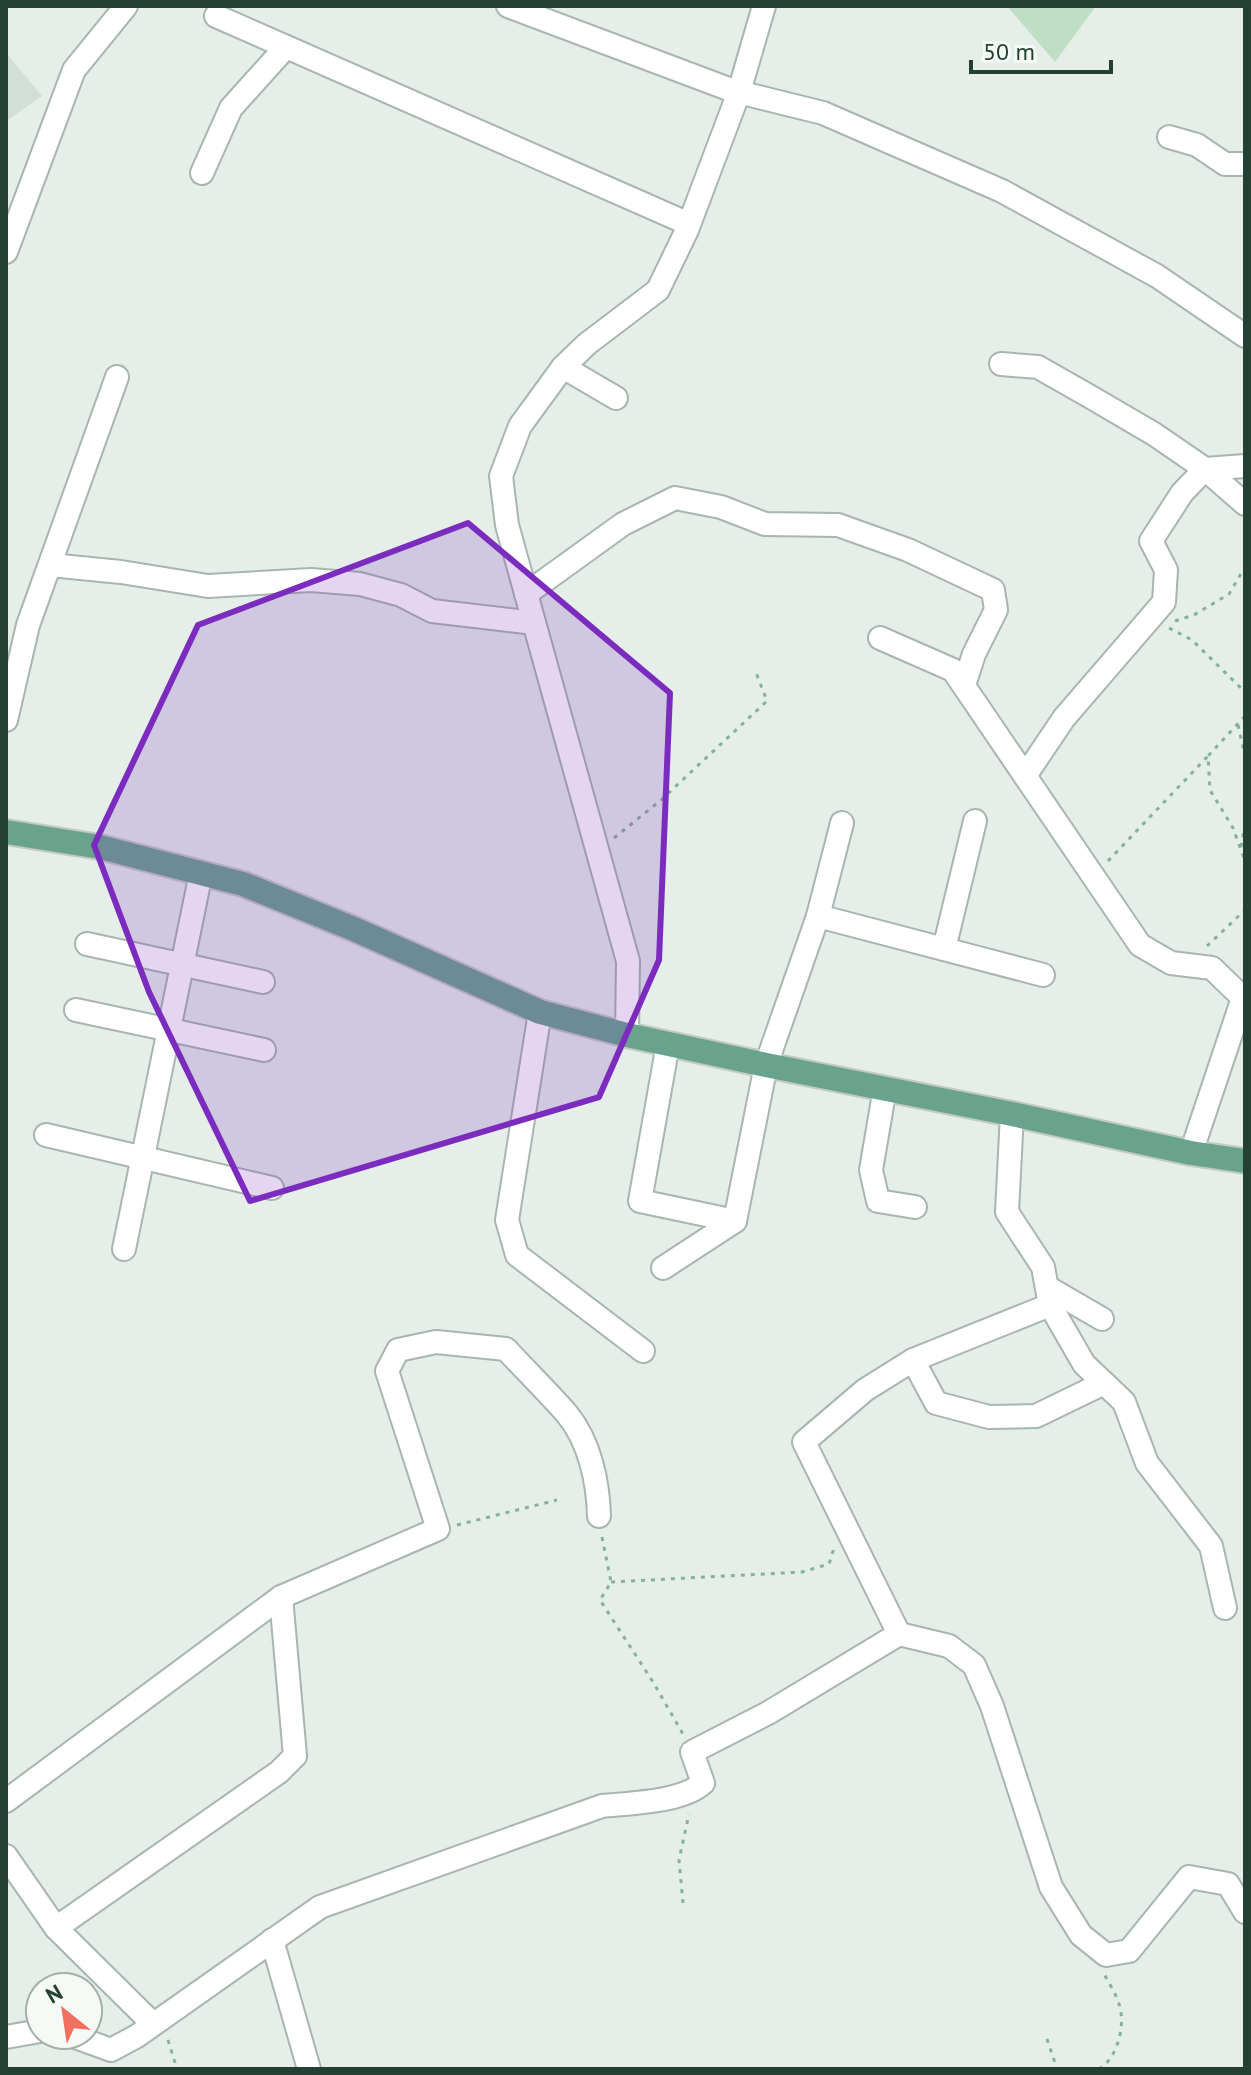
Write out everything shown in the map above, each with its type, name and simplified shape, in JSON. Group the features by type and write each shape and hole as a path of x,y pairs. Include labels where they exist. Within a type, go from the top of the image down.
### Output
{"main road":[{"path":"6,832 100,847 243,884 354,929 540,1012 627,1035 1012,1114 1191,1153 1245,1168"},
{"path":"1191,1153 1245,1161"}],"street":[{"path":"6,252 74,70 126,6"},
{"path":"508,6 739,92 823,113 1002,191 1157,276 1245,336"},
{"path":"627,1035 628,961 507,525 501,476 520,426 563,367 587,344 658,290 689,224 739,92 764,6"},
{"path":"216,16 689,224"},
{"path":"202,173 231,108 286,47"},
{"path":"1169,137 1197,145 1225,164 1245,164"},
{"path":"1001,364 1038,367 1141,427 1205,469 1245,504"},
{"path":"563,367 616,398"},
{"path":"6,720 28,625 117,377"},
{"path":"1025,776 1064,718 1164,602 1166,570 1151,541 1182,493 1205,469 1245,466"},
{"path":"526,594 623,524 675,498 721,507 765,524 838,525 908,550 993,590 996,610 974,654 964,685"},
{"path":"50,565 121,572 208,586 311,580 360,584 401,595 432,611 534,623"},
{"path":"880,638 953,670 1140,945 1171,963 1212,968 1243,998 1191,1153"},
{"path":"944,949 975,821"},
{"path":"663,1268 735,1221 766,1065 818,916 842,823"},
{"path":"124,1249 201,873"},
{"path":"818,916 1043,975"},
{"path":"87,944 263,982"},
{"path":"76,1010 264,1050"},
{"path":"540,1012 507,1220 517,1255 643,1351"},
{"path":"668,1044 640,1201 735,1221"},
{"path":"885,1088 871,1170 878,1201 915,1207"},
{"path":"1012,1114 1007,1212 1043,1267 1048,1296 1084,1364 1124,1402 1147,1463 1211,1546 1225,1608"},
{"path":"46,1135 272,1188"},
{"path":"899,1634 804,1442 865,1390 913,1360 1048,1296 1102,1319"},
{"path":"6,1801 281,1597 438,1529 387,1371 398,1350 436,1342 506,1349 569,1416 585,1447 598,1485 599,1516"},
{"path":"913,1360 936,1403 989,1417 1036,1416 1104,1383"},
{"path":"56,1928 279,1772 295,1756 281,1597"},
{"path":"104,2047 111,2050 137,2036 320,1907 602,1806 649,1801 694,1791 703,1783 692,1752 768,1713 899,1634 949,1646 974,1665 992,1706 1051,1887 1081,1935 1106,1955 1129,1951 1189,1877 1228,1884 1245,1912"},
{"path":"6,1856 56,1928 156,2020"},
{"path":"272,1940 309,2069"}],"path":[{"path":"1245,567 1229,594 1194,615 1163,625 1192,640 1245,692"},
{"path":"598,850 660,801 767,701 755,670"},
{"path":"1093,876 1245,716"},
{"path":"1238,724 1245,756"},
{"path":"1208,756 1210,790 1233,828 1245,861"},
{"path":"1240,850 1245,824"},
{"path":"1187,965 1245,910"},
{"path":"438,1529 557,1500"},
{"path":"599,1516 611,1582 600,1600 653,1682 692,1752"},
{"path":"611,1582 802,1572 829,1564 841,1518"},
{"path":"683,1903 679,1860 694,1791"},
{"path":"1099,2069 1108,2064 1121,2033 1120,2005 1103,1973 1106,1955"},
{"path":"156,2020 177,2069"},
{"path":"1047,2039 1057,2069"}],"highlighted area":[{"path":"468,523 670,693 659,960 599,1097 250,1201 149,992 94,845 198,625"}],"shaded area":[{"path":"6,53 42,96 6,121"}],"green space":[{"path":"1007,6 1096,6 1055,62"}]}
